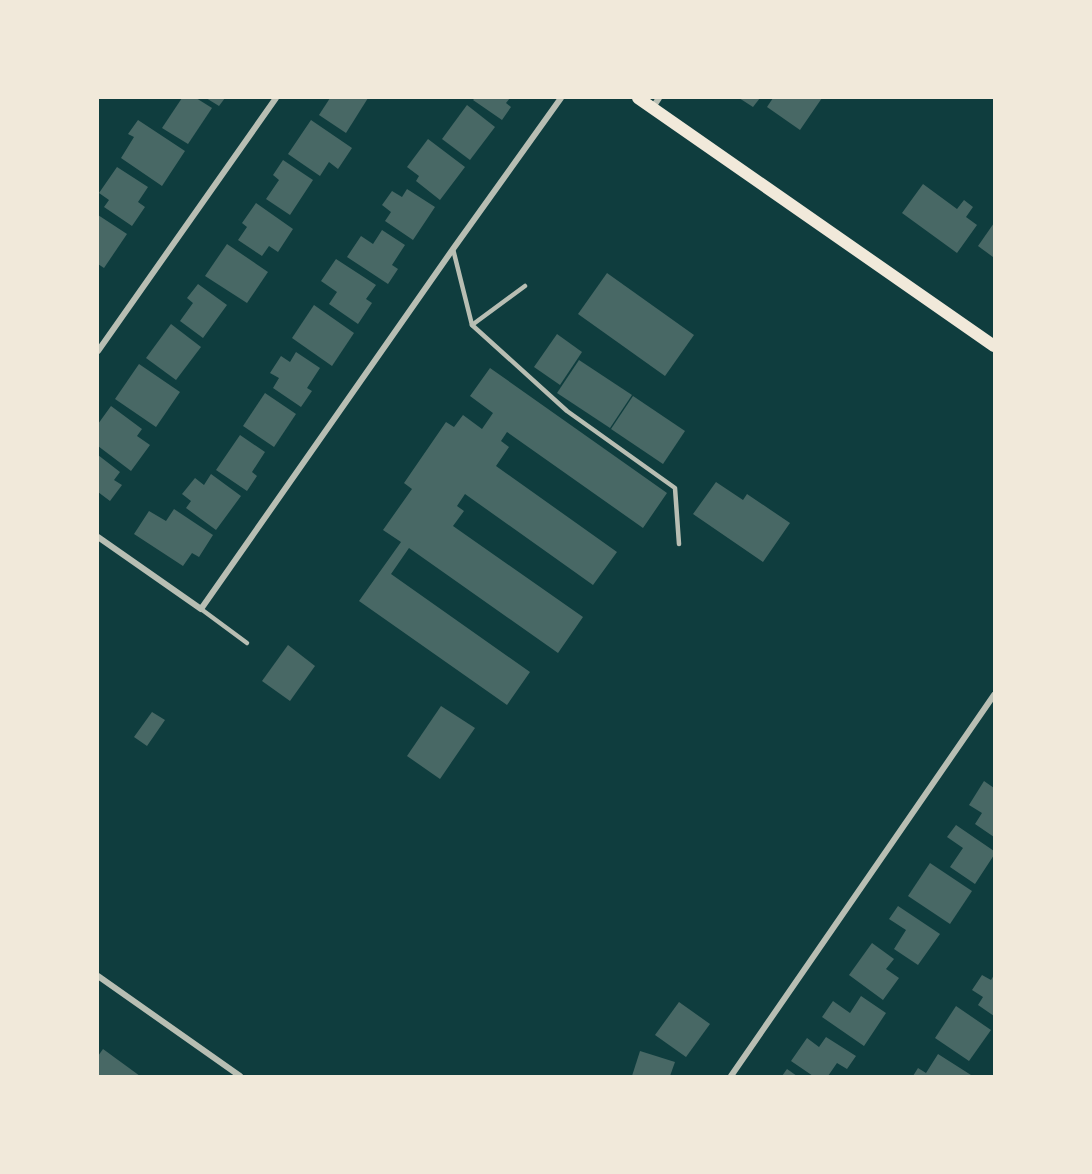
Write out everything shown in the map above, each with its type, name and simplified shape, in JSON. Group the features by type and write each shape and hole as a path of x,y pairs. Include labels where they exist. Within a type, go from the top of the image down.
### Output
{"main road":[{"path":"638,98 656,102 994,346"}],"street":[{"path":"98,351 276,98"},
{"path":"98,537 201,609 561,98"},
{"path":"731,1077 994,695"},
{"path":"98,976 240,1077"}],"lane":[{"path":"453,249 472,325 567,411 675,488 679,544"},
{"path":"472,325 525,286"},
{"path":"201,609 248,643"}],"building":[{"path":"182,98 196,98 212,108 188,144 162,128"},
{"path":"206,98 225,98 219,106"},
{"path":"330,98 368,98 346,133 319,115"},
{"path":"475,98 510,98 506,103 511,107 502,120 473,100"},
{"path":"739,98 760,98 753,107"},
{"path":"773,98 822,98 800,130 767,107"},
{"path":"467,105 495,127 470,160 442,139"},
{"path":"138,120 185,151 162,186 121,158 134,137 128,134"},
{"path":"311,120 352,148 338,169 329,162 320,176 288,154"},
{"path":"428,139 465,167 440,200 416,181 419,176 407,167"},
{"path":"283,160 313,180 290,215 266,199 279,180 273,175"},
{"path":"117,167 148,187 138,202 145,207 132,226 104,207 109,200 99,193"},
{"path":"923,184 957,209 964,200 973,207 966,217 977,225 957,253 902,213"},
{"path":"407,189 435,207 413,240 385,221 391,212 382,205 392,191 402,197"},
{"path":"256,203 293,229 278,252 269,246 262,256 238,240 247,227 242,223"},
{"path":"98,215 127,234 104,268 98,264"},
{"path":"994,223 994,255 993,257 978,246"},
{"path":"382,230 405,245 392,265 398,269 388,284 347,257 361,236 373,244"},
{"path":"227,244 268,272 247,303 205,276"},
{"path":"336,259 376,285 366,299 372,303 358,324 329,304 337,292 321,281"},
{"path":"607,273 694,335 665,376 578,314"},
{"path":"198,284 227,305 203,338 180,321 193,303 187,298"},
{"path":"314,305 354,333 332,366 292,338"},
{"path":"171,324 201,347 176,380 146,358"},
{"path":"557,334 582,352 560,385 534,367"},
{"path":"296,352 320,368 307,388 312,391 301,407 273,388 279,378 270,373 281,356 290,362"},
{"path":"579,360 632,395 610,428 557,393"},
{"path":"139,364 180,392 156,427 115,399"},
{"path":"490,368 667,493 643,528 507,432 501,441 509,447 496,466 617,552 593,585 465,494 457,506 464,511 453,526 583,617 558,653 409,548 391,574 530,672 507,705 359,601 401,542 383,530 412,489 404,483 446,422 454,427 463,415 482,429 493,413 470,396"},
{"path":"265,393 296,414 274,447 243,426"},
{"path":"633,396 685,431 663,464 611,429"},
{"path":"111,406 142,429 137,436 150,445 131,471 98,446 98,424"},
{"path":"240,435 265,452 252,472 257,476 247,491 216,470"},
{"path":"98,455 120,472 114,480 122,485 110,501 98,492"},
{"path":"211,474 241,496 216,530 186,508 191,501 182,494 195,478 204,485"},
{"path":"716,482 743,500 747,494 790,523 763,562 693,514"},
{"path":"174,509 213,535 199,557 192,553 183,566 134,534 149,511 166,521"},
{"path":"288,645 315,666 290,701 262,681"},
{"path":"441,706 475,728 440,779 407,756"},
{"path":"152,712 165,720 147,746 134,737"},
{"path":"984,781 994,788 994,837 975,824 982,813 969,805"},
{"path":"956,825 994,851 994,855 975,884 950,867 963,848 947,837"},
{"path":"930,863 972,891 950,924 908,896"},
{"path":"898,906 940,934 918,965 894,949 906,930 889,919"},
{"path":"872,943 894,959 886,969 899,978 883,1000 849,975"},
{"path":"982,975 991,980 994,975 994,1016 978,1005 983,997 972,990"},
{"path":"861,996 886,1013 864,1046 822,1017 833,1001 850,1013"},
{"path":"679,1002 710,1024 686,1057 655,1035"},
{"path":"956,1006 991,1030 969,1061 935,1038"},
{"path":"826,1037 856,1056 847,1069 837,1063 828,1076 813,1076 791,1061 807,1038 819,1047"},
{"path":"103,1049 140,1076 98,1076 98,1056"},
{"path":"640,1051 675,1062 670,1076 632,1076"},
{"path":"938,1054 971,1075 913,1076 918,1068 926,1073"},
{"path":"787,1069 797,1076 782,1076"}]}
